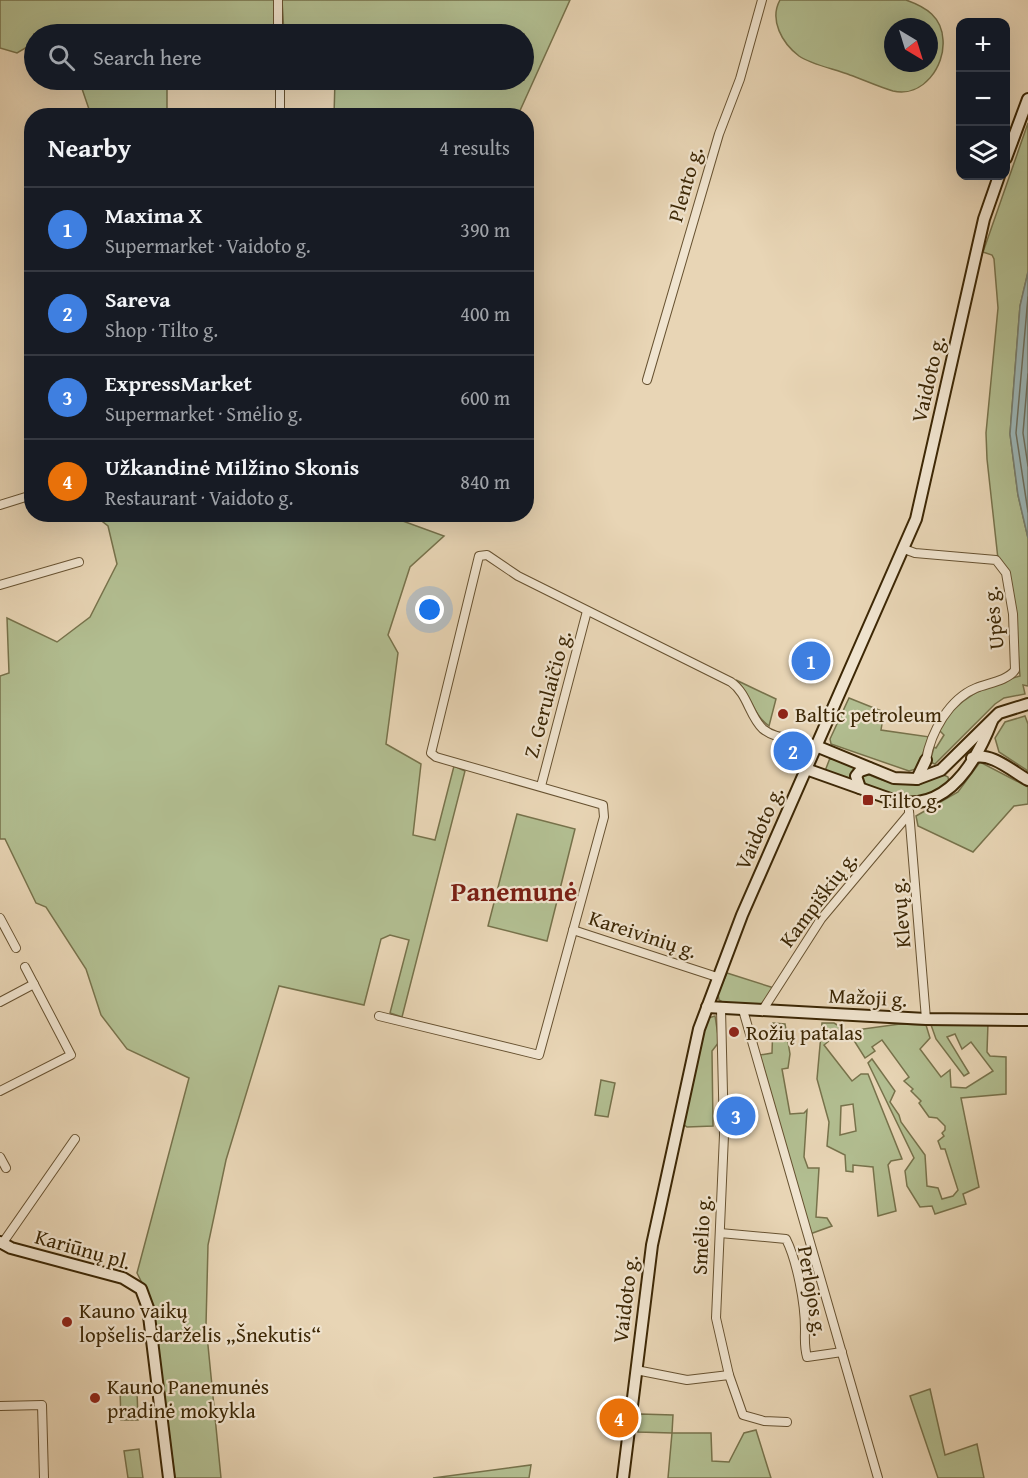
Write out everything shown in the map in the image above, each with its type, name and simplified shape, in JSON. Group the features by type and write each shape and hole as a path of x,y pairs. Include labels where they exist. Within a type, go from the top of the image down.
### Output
{"main road":[{"path":"1010,145 1028,99"},
{"name":"Vaidoto g.","path":"623,1478 652,1245 706,1007 806,769 904,549 922,497 984,219 998,180"},
{"path":"816,746 900,780 917,779 939,771 993,718 1008,708 1028,704"},
{"path":"806,769 910,809 940,796 954,786 987,733 993,718"},
{"path":"987,733 992,758"},
{"path":"972,758 980,755 992,758 1028,780"},
{"path":"917,779 926,760 939,771 950,774 954,786"},
{"path":"860,788 856,776 860,771 869,768"},
{"name":"Mažoji g.","path":"706,1007 926,1019 1028,1020"},
{"name":"Kariūnų pl.","path":"1,1245 123,1278 141,1289 148,1308 169,1478"}],"street":[{"path":"278,0 279,24"},
{"name":"Plento g.","path":"647,380 718,134 740,79 762,0"},
{"path":"280,90 280,108"},
{"path":"0,505 24,498"},
{"name":"Upės g.","path":"904,549 915,553 996,560 1006,573 1013,614 1015,670 1008,676 973,689 955,704 938,725 926,760"},
{"name":"Kareivinių g.","path":"587,611 518,576 487,555 479,556 430,753 469,767 603,805 604,817 573,930 717,977"},
{"path":"0,585 79,562"},
{"path":"587,611 732,682 741,690 759,724 771,734 786,738 799,738 816,746"},
{"name":"Z. Gerulaičio g.","path":"541,786 587,611"},
{"name":"Kampiškių g.","path":"762,1011 821,920 910,809"},
{"name":"Klevų g.","path":"910,809 926,1019"},
{"path":"0,918 16,948"},
{"path":"379,1016 539,1055 573,930"},
{"path":"0,1091 71,1055 25,967"},
{"path":"0,1002 34,984"},
{"name":"Smėlio g.","path":"721,1009 723,1135 716,1318 729,1375 743,1415 764,1421 787,1422"},
{"name":"Perlojos g.","path":"743,1010 878,1478"},
{"path":"1,1245 75,1139"},
{"path":"0,1157 6,1168"},
{"name":"Perlojos g.","path":"720,1233 780,1236 786,1239 795,1267 806,1330 803,1341 807,1357 842,1352"},
{"path":"636,1370 687,1380 729,1375"},
{"path":"0,1406 42,1405 44,1478"}],"green space":[{"path":"0,0 275,0 274,24 24,24 24,49 17,53 0,48"},
{"path":"282,0 570,0 534,80 534,24 283,24"},
{"path":"780,0 906,0 920,6 935,18 884,18 884,72 934,72 923,85 904,92 893,91 810,62 787,45 779,31 776,15"},
{"path":"938,22 943,40 938,64"},
{"path":"82,90 167,90 167,108 89,108"},
{"path":"335,90 529,90 521,108 334,108"},
{"path":"1028,123 1028,272 1020,306 1010,434 1018,495 1028,538 1028,686 1023,685 1025,694 1004,698 995,704 935,764 930,762 934,747 936,748 944,735 939,730 954,709 973,694 1020,676 1015,617 998,559 986,433 998,308 994,259 992,255 983,252"},
{"path":"103,522 406,522 444,536 410,567 388,635 398,653 386,744 421,764 413,835 435,840 454,766 465,771 402,1017 390,1013 409,940 390,935 381,939 364,1005 279,986 226,1160 208,1245 206,1325 221,1478 175,1478 152,1303 137,1273 189,1078 127,1049 101,1015 86,969 46,907 36,903 5,839 0,839 0,676 9,673 7,618 57,642 90,617 117,564 108,526"},
{"path":"736,680 776,699 769,726 759,716"},
{"path":"849,698 884,712 881,730 930,737 916,769 909,771 831,744 830,739"},
{"path":"1025,716 1028,724 1028,771 999,752 995,738 1005,722"},
{"path":"830,758 856,768 852,781 825,771"},
{"path":"980,762 1028,787 1028,804 1014,806 973,852 918,826 916,816 958,792"},
{"path":"867,774 887,782 904,784 942,774 948,777 949,782 941,791 931,796 909,797 864,785 861,777"},
{"path":"517,814 575,829 547,941 488,926"},
{"path":"727,973 774,988 759,1007 726,1004 719,1000 718,994"},
{"path":"715,1016 719,1042 712,1051 713,1126 687,1127 683,1124 705,1027 708,1018"},
{"path":"930,1022 988,1023 987,1052 990,1056 1006,1057 1006,1094 961,1098 979,1187 963,1194 966,1204 935,1214 932,1206 920,1207 907,1186 905,1171 914,1158 868,1063 872,1059 895,1091 890,1102 901,1122 925,1155 927,1186 938,1188 942,1199 953,1196 958,1190 945,1149 941,1149 938,1141 944,1136 942,1133 945,1126 937,1118 929,1117 919,1103 921,1101 911,1091 913,1089 904,1081 909,1077 882,1040 872,1047 875,1051 865,1058 848,1031 900,1024 926,1025 930,1038 920,1049 941,1077 950,1070 951,1087 966,1088 993,1071 971,1042 962,1049 955,1034 947,1037 969,1073 964,1076 936,1039"},
{"path":"773,1023 785,1024 790,1054 788,1068 782,1069 790,1114 804,1113 807,1110 804,1157 808,1168 819,1168 816,1217 827,1218 832,1226 810,1234 760,1055 772,1053"},
{"path":"822,1023 834,1023 839,1026 839,1033 824,1045 852,1081 861,1074 868,1074 902,1159 891,1161 888,1165 896,1211 878,1216 873,1167 853,1165 853,1172 846,1171 845,1155 827,1146 829,1122 817,1079","holes":["853,1104 856,1131 840,1135 841,1106"]},
{"path":"601,1080 615,1083 608,1117 595,1115"},
{"path":"930,1389 945,1455 977,1444 984,1478 938,1478 910,1396"},
{"path":"120,1390 137,1390 138,1420 121,1420"},
{"path":"640,1414 673,1415 672,1433 638,1432"},
{"path":"756,1430 771,1478 668,1478 672,1433 711,1433 712,1461 729,1462 744,1433"},
{"path":"139,1449 143,1478 128,1478 124,1451"},
{"path":"531,1465 529,1478 433,1478"}],"water":[{"path":"1028,272 1028,538 1018,495 1010,434 1020,306"}],"place":[{"name":"Maxima X","path":"811,661"},
{"name":"Baltic petroleum","path":"783,714"},
{"name":"Sareva","path":"793,751"},
{"name":"Tilto g.","path":"868,800"},
{"name":"Rožių patalas","path":"734,1032"},
{"name":"ExpressMarket","path":"736,1116"},
{"name":"Kauno vaikų lopšelis-darželis „Šnekutis“","path":"67,1322"},
{"name":"Kauno Panemunės pradinė mokykla","path":"95,1398"},
{"name":"Užkandinė Milžino Skonis","path":"619,1418"}],"district":[{"name":"Panemunė","path":"514,891"}]}
